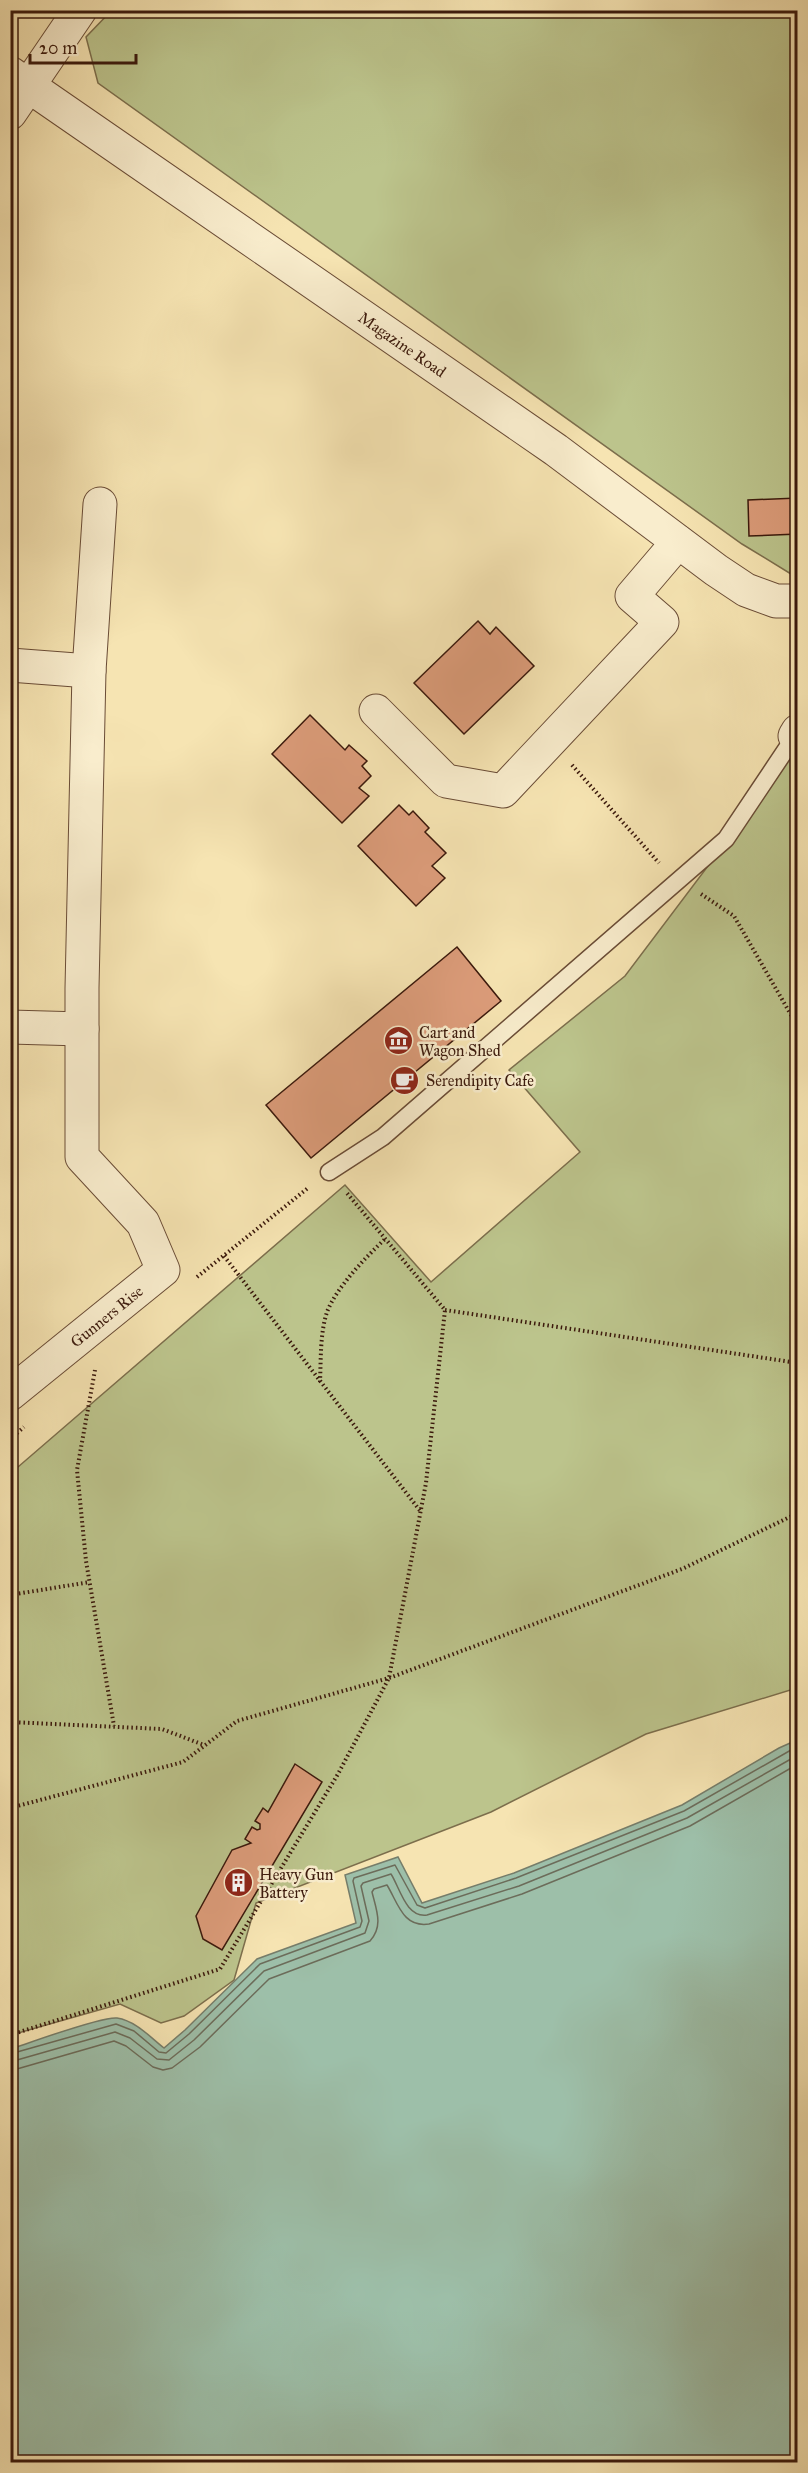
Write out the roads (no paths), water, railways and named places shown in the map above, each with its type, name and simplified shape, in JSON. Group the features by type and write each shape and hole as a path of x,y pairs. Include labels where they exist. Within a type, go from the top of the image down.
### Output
{"street":[{"path":"16,91 80,10"},
{"name":"Magazine Road","path":"16,91 556,450 746,590 776,601 798,601"},
{"path":"10,1028 82,1029 89,671 100,504"},
{"path":"376,711 446,781 503,790 662,622 632,596 678,542"},
{"path":"10,665 89,671"},
{"name":"Gunners Rise","path":"10,1394 163,1269 143,1223 82,1157 82,1029"}],"lane":[{"path":"329,1172 384,1137 726,839 796,734"}],"water":[{"path":"797,1740 797,2462 11,2462 11,2049 82,2025 117,2018 137,2026 164,2048 257,1959 356,1923 345,1875 398,1857 422,1903 514,1873 682,1805 779,1748"}],"place":[{"name":"Cart and Wagon Shed","path":"398,1041"},
{"name":"Serendipity Cafe","path":"405,1080"},
{"name":"Heavy Gun Battery","path":"238,1883"}]}
